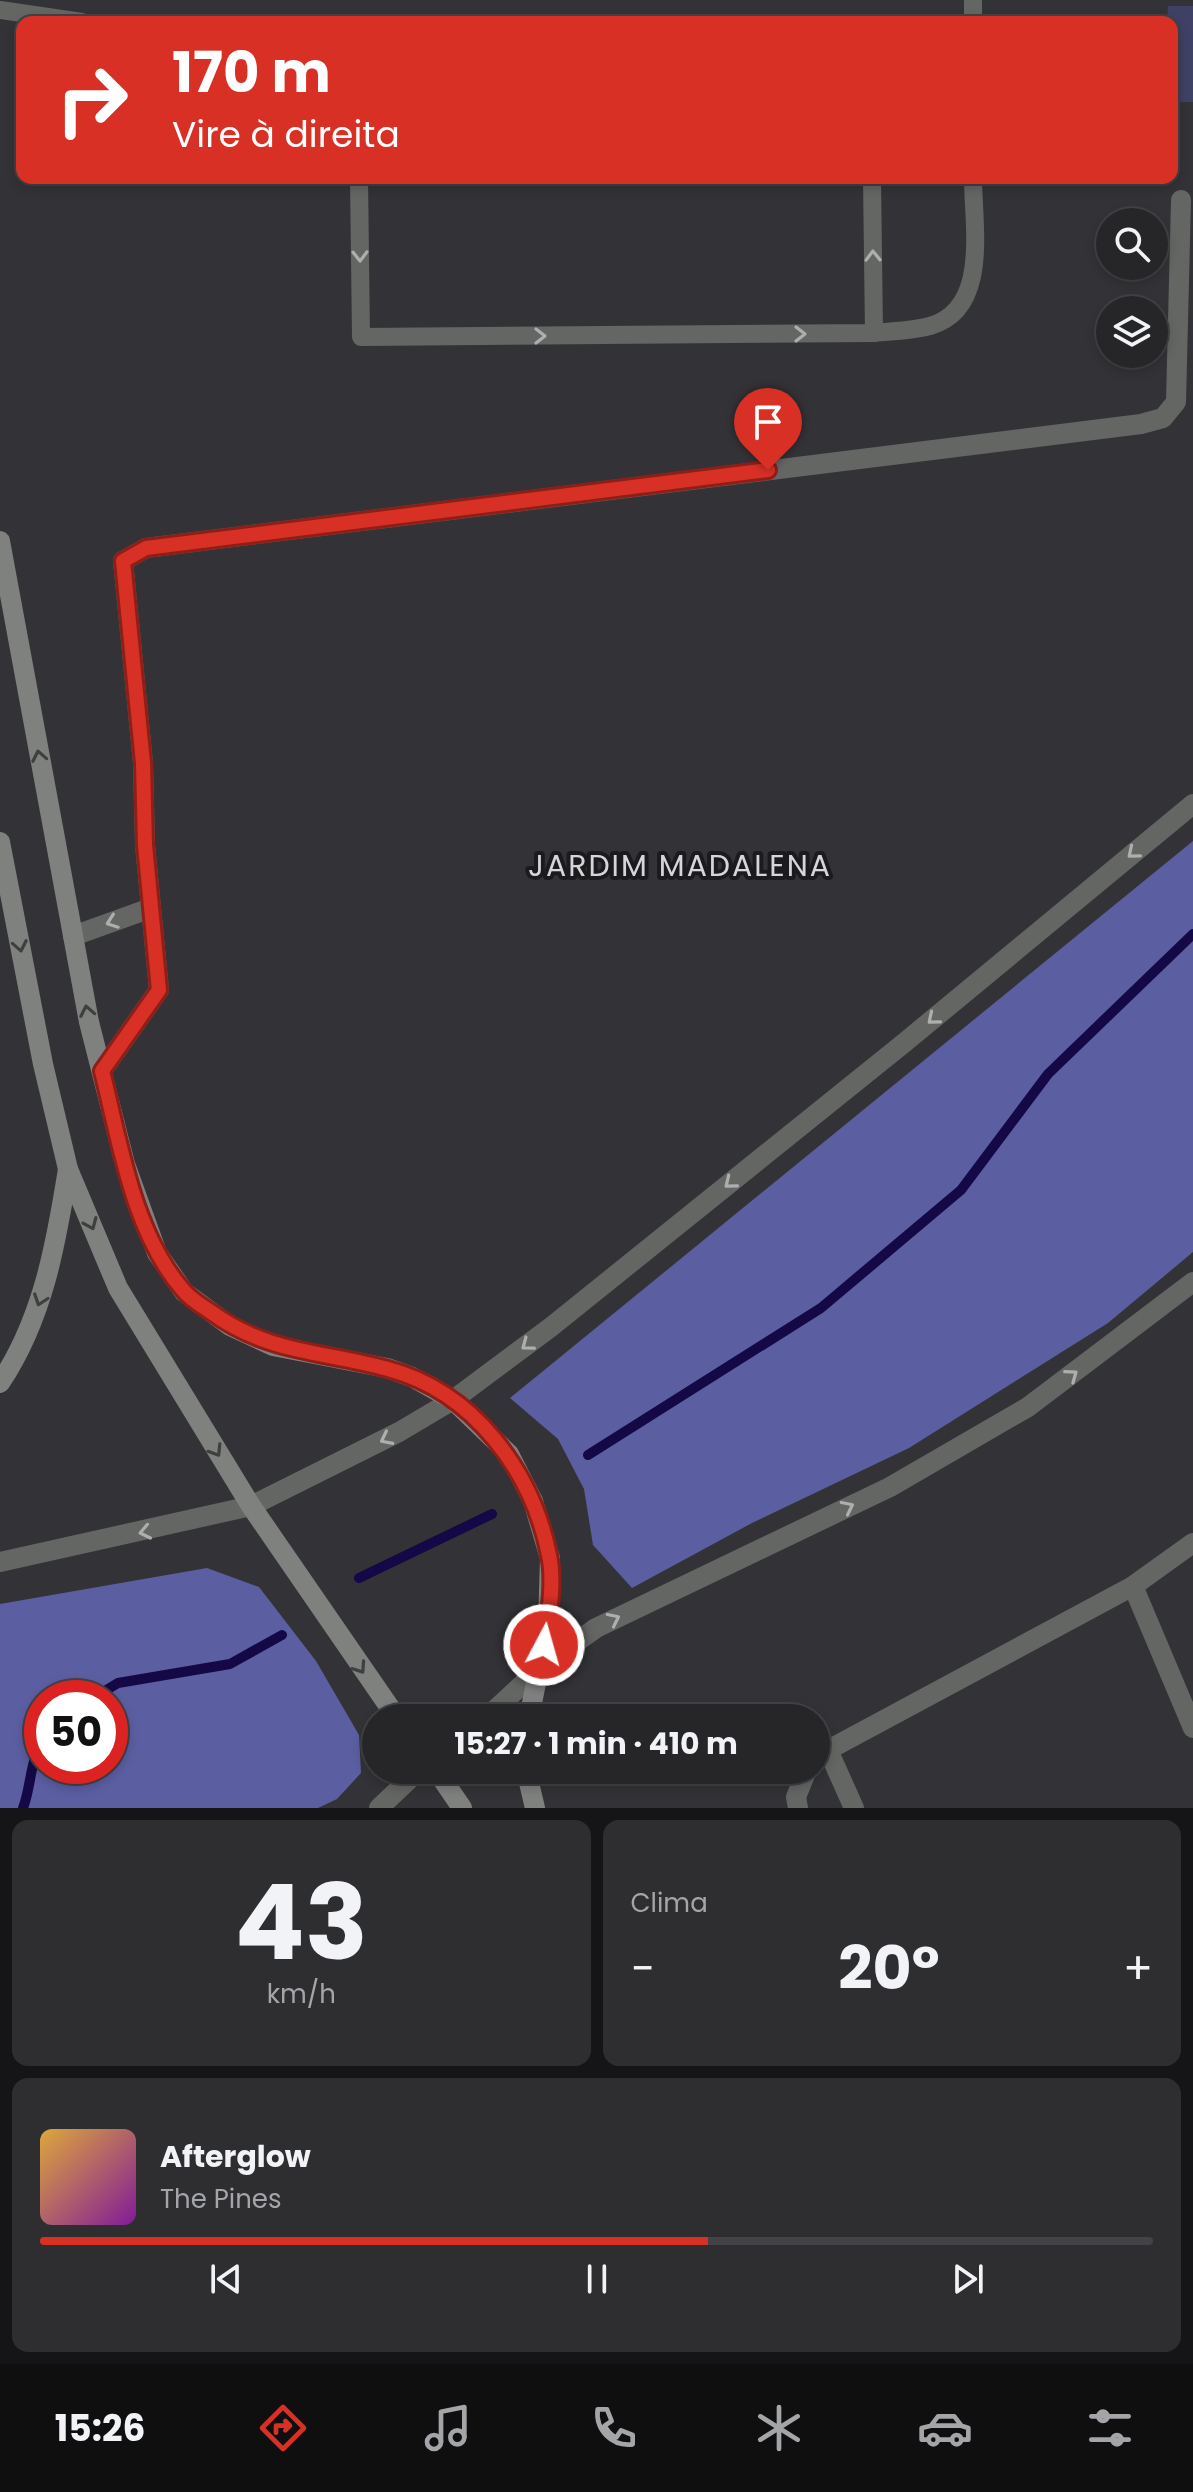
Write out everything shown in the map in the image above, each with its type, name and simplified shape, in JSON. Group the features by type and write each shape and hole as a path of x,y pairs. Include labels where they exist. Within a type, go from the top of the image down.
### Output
{"main road":[{"path":"0,541 73,936 102,1071 125,1164 157,1253 184,1292 230,1326 273,1346 387,1368 412,1377 453,1400 509,1454 533,1501 550,1558 548,1623 532,1704"},
{"path":"0,842 43,1064 68,1169 118,1288 251,1506 387,1704"},
{"path":"0,1383 13,1364 42,1293 54,1255 68,1169"},
{"path":"446,1784 462,1808"},
{"path":"529,1784 535,1808"}],"street":[{"path":"102,1071 159,990 143,763 123,561 146,548 1141,424 1163,418 1176,402 1181,200"},
{"path":"0,1562 251,1506 385,1439 453,1400 551,1327 904,1043 1193,804"},
{"path":"73,936 151,908"},
{"path":"501,1704 540,1668 596,1628 890,1487 1028,1407 1193,1282"},
{"path":"830,1752 1133,1586 1193,1543"},
{"path":"1133,1586 1193,1728"},
{"path":"830,1769 854,1808"},
{"path":"379,1808 404,1784"},
{"path":"798,1808 796,1797 801,1784"}],"lane":[{"path":"0,10 41,16"},
{"path":"359,184 361,337 874,333 931,326 953,314 967,297 973,273 973,184"},
{"path":"872,184 874,333"}],"shaded area":[{"path":"1168,6 1193,6 1193,102 1178,102 1178,16 1167,16"},
{"path":"1193,841 1193,1252 1108,1323 909,1448 752,1523 632,1588 593,1545 584,1489 558,1439 510,1398"},
{"path":"207,1568 259,1587 316,1661 359,1735 361,1773 337,1799 318,1808 0,1808 0,1604"}],"waterway":[{"path":"588,1455 821,1308 961,1190 1048,1074 1193,934"},
{"path":"359,1578 492,1514"},
{"path":"128,1681 230,1664 282,1635"},
{"path":"23,1808 29,1784"}],"district":[{"name":"JARDIM MADALENA","path":"680,865"}],"route":[{"path":"544,1645 548,1623 550,1558 533,1501 509,1454 453,1400 412,1377 387,1368 273,1346 230,1326 184,1292 157,1253 125,1164 102,1071 159,990 145,845 143,763 123,561 146,548 768,470"}]}
